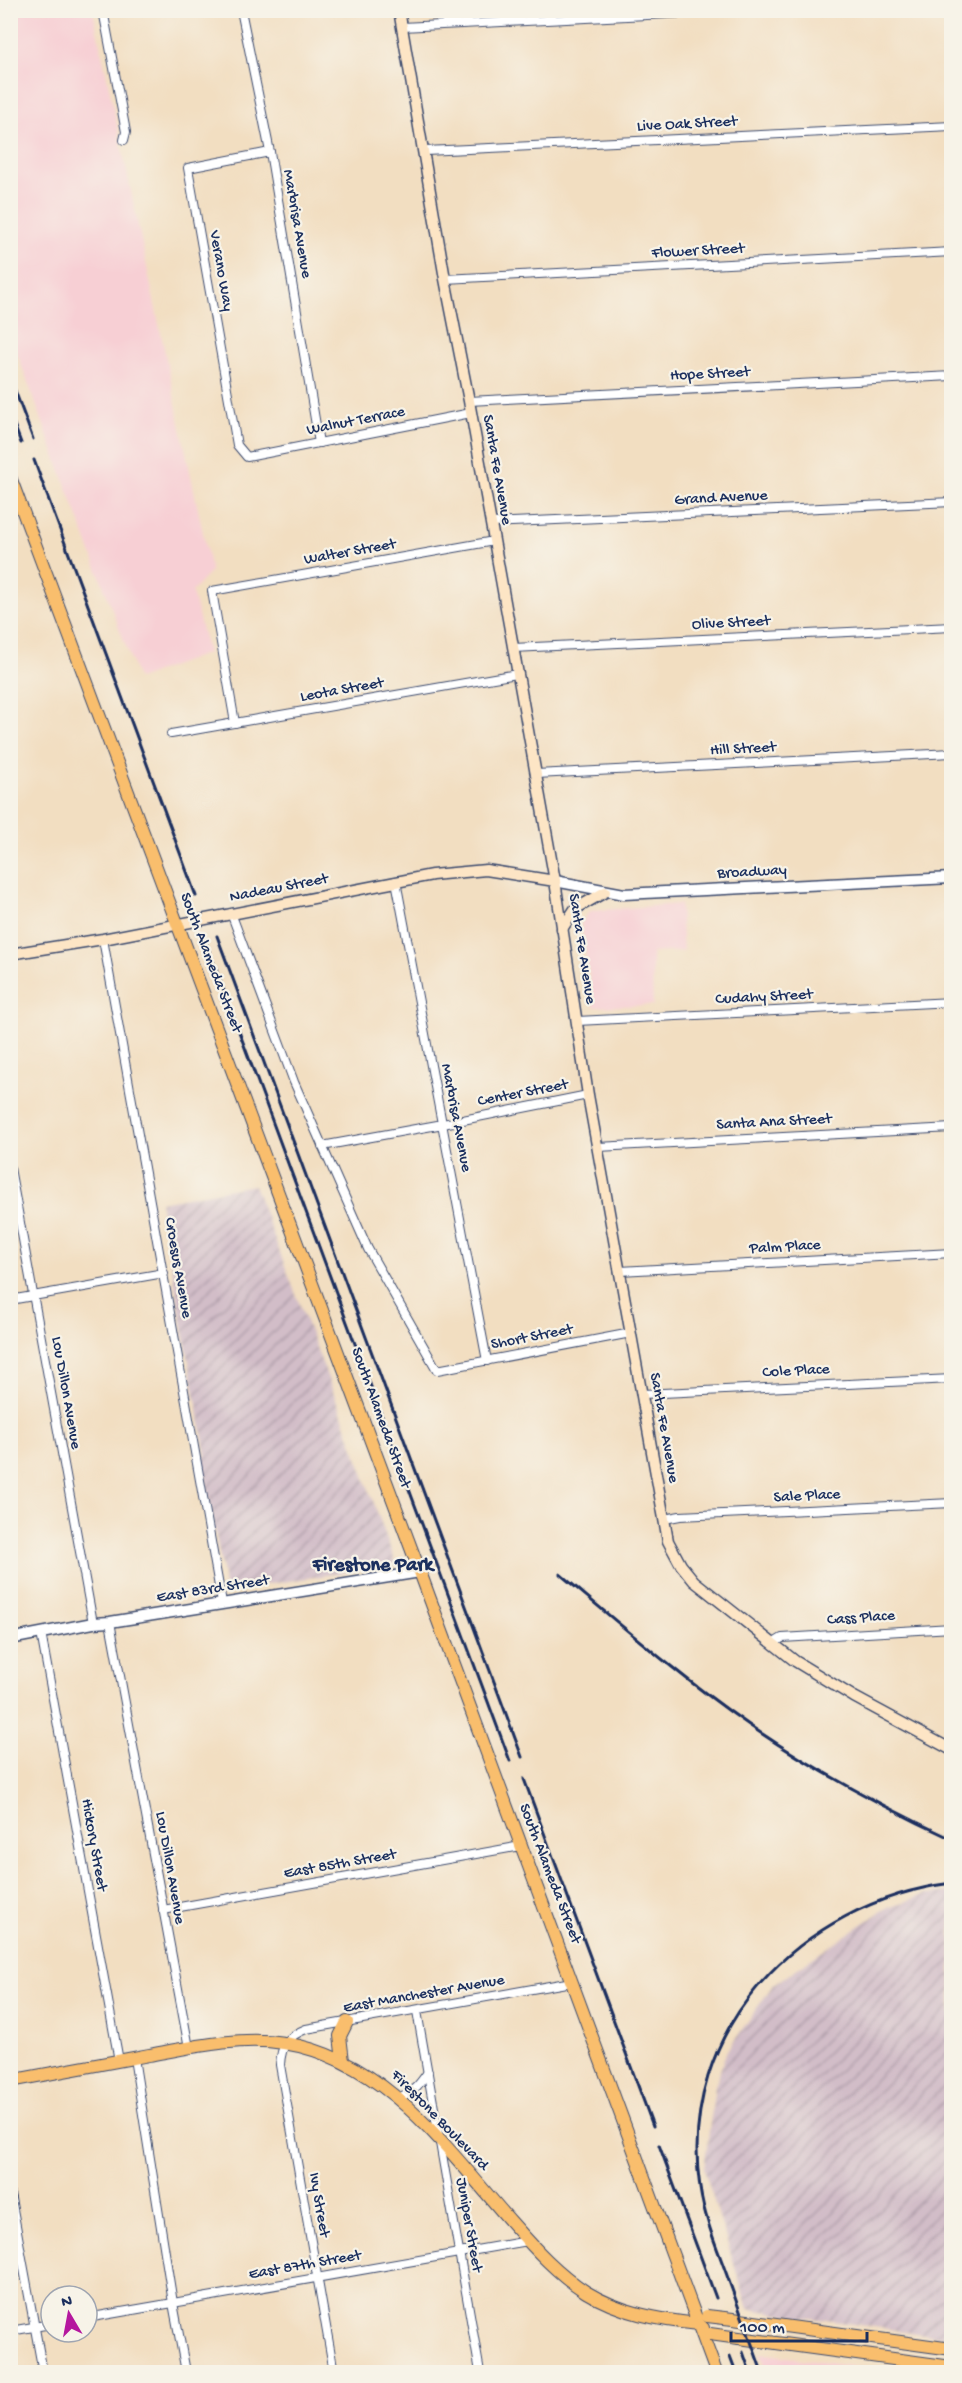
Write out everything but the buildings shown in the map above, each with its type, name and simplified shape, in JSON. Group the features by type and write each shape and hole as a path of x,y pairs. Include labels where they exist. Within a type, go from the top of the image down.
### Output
{"main road":[{"name":"Santa Fe Avenue","path":"399,10 425,151 445,279 555,880 588,1095 668,1542 681,1565 694,1581 722,1606 795,1661 845,1692 951,1750"},
{"name":"South Alameda Street","path":"10,477 572,1982 703,2320 716,2373"},
{"name":"Nadeau Street","path":"10,954 104,939 432,874 486,870 555,880"},
{"path":"562,929 575,909 605,892"},
{"path":"343,2061 340,2036 347,2022"},
{"name":"Firestone Boulevard","path":"10,2081 189,2048 235,2042 285,2043 319,2051 375,2079 397,2098 441,2142 528,2241 562,2274 598,2298 649,2317 733,2319 951,2349"},
{"path":"703,2320 710,2334 951,2367"}],"street":[{"path":"103,10 126,132 124,140"},
{"name":"Marbrisa Avenue","path":"241,10 270,152 319,443"},
{"path":"402,27 748,10"},
{"name":"Live Oak Street","path":"425,151 951,126"},
{"name":"Verano Way","path":"247,457 237,445 188,168 270,152"},
{"name":"Flower Street","path":"445,279 951,252"},
{"name":"Hope Street","path":"469,401 951,376"},
{"name":"Walnut Terrace","path":"247,457 471,413"},
{"name":"Grand Avenue","path":"491,523 951,502"},
{"name":"Walter Street","path":"235,723 212,591 494,541"},
{"name":"Olive Street","path":"513,648 951,627"},
{"name":"Leota Street","path":"171,734 517,674"},
{"name":"Hill Street","path":"536,774 951,753"},
{"name":"Broadway","path":"555,880 605,892 635,894 951,878"},
{"name":"Marbrisa Avenue","path":"396,881 487,1360"},
{"path":"231,913 294,1082 322,1146"},
{"name":"Croesus Avenue","path":"104,939 222,1603"},
{"name":"Cudahy Street","path":"577,1021 951,1002"},
{"name":"Center Street","path":"322,1146 588,1095"},
{"name":"Santa Ana Street","path":"598,1147 951,1128"},
{"name":"Short Street","path":"322,1146 368,1248 437,1370 632,1333"},
{"name":"Lou Dillon Avenue","path":"10,1168 93,1623"},
{"name":"Palm Place","path":"620,1271 951,1253"},
{"path":"10,1300 164,1273"},
{"name":"Cole Place","path":"642,1394 951,1379"},
{"name":"Sale Place","path":"664,1519 680,1516 951,1503"},
{"name":"East 83rd Street","path":"10,1639 93,1623 420,1572"},
{"name":"Lou Dillon Avenue","path":"110,1622 189,2048"},
{"name":"Cass Place","path":"774,1643 782,1638 951,1628"},
{"name":"Hickory Street","path":"41,1633 119,2061"},
{"name":"East 85th Street","path":"163,1910 521,1846"},
{"name":"East Manchester Avenue","path":"285,2043 293,2034 306,2029 572,1982"},
{"name":"Juniper Street","path":"417,2011 480,2373"},
{"name":"Ivy Street","path":"285,2043 280,2053 279,2065 334,2373"},
{"path":"134,2058 186,2373"},
{"path":"397,2098 408,2095 418,2087 428,2072"},
{"path":"10,2193 43,2373"},
{"name":"East 87th Street","path":"99,2316 528,2241"},
{"path":"10,2331 39,2326"}],"shaded area":[{"path":"11,11 93,11 211,571 192,592 208,653 138,679 11,337"},
{"path":"680,904 683,951 652,953 653,1005 594,1007 581,923 590,911"},
{"path":"254,1185 396,1564 233,1590 225,1586 202,1457 206,1455 160,1202"},
{"path":"951,1892 951,2338 748,2309 704,2169 715,2086 726,2053 773,1985 883,1910 926,1894"},
{"path":"760,2353 882,2371 896,2372 768,2372"}],"railway":[{"path":"10,377 33,439"},
{"path":"10,414 21,443"},
{"path":"34,460 196,896"},
{"path":"217,936 522,1757"},
{"path":"205,940 510,1761"},
{"path":"560,1574 677,1671 749,1725 848,1786 952,1839"},
{"path":"524,1779 653,2126"},
{"path":"762,2372 714,2240 700,2188 698,2130 708,2076 729,2027 760,1983 800,1946 846,1916 897,1895 952,1883"},
{"path":"659,2145 716,2298"},
{"path":"743,2352 750,2372"},
{"path":"730,2356 736,2372"}],"district":[{"name":"Firestone Park","path":"373,1566"}]}
